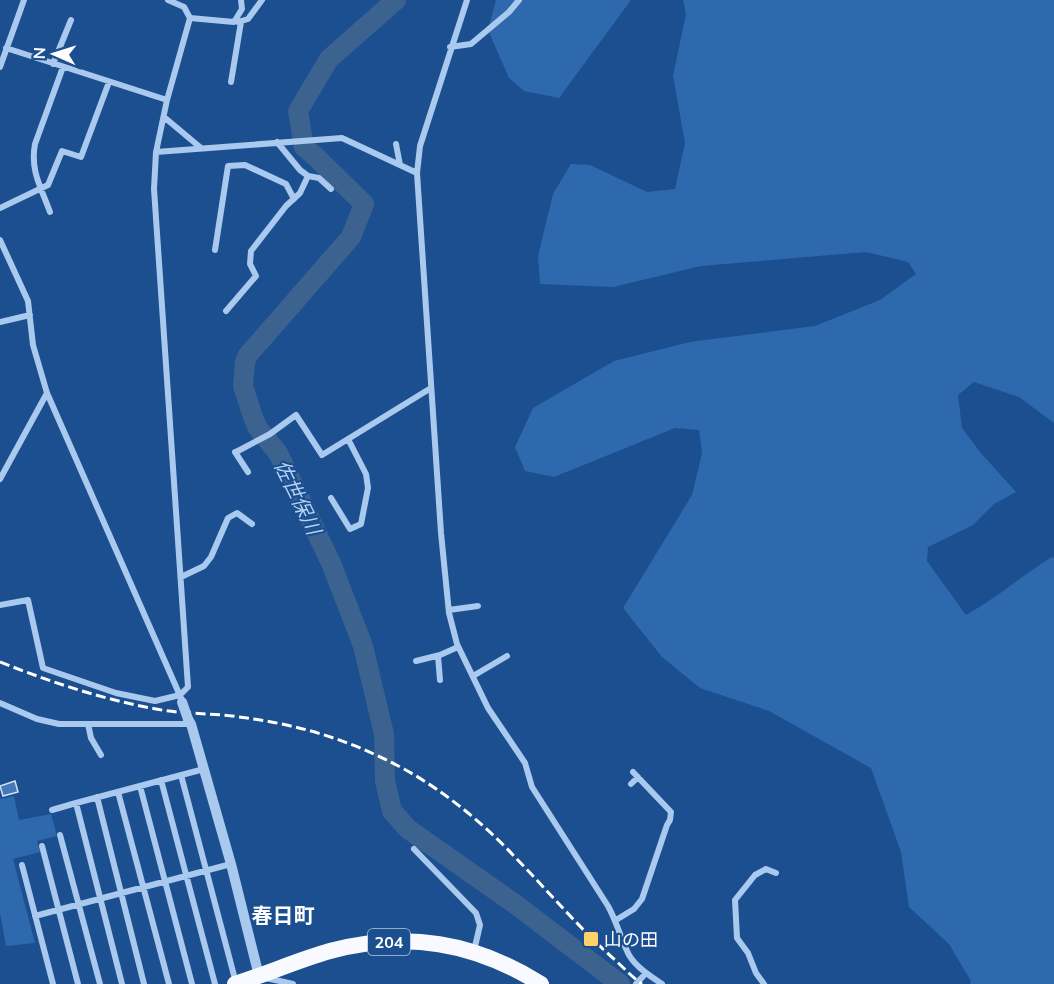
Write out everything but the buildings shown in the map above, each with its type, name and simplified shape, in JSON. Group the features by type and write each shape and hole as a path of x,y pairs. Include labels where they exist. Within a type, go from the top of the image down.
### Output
{"highway":[{"name":"204","path":"235,984 330,952 369,943 415,940 474,952 520,971 541,984"}],"street":[{"path":"1,63 24,0"},
{"path":"168,0 184,7 190,18 167,100 156,152 154,189 188,687 181,698"},
{"path":"234,22 242,9 241,0"},
{"path":"190,18 242,22 248,19 262,0"},
{"path":"467,0 420,146 417,173 441,532 449,610 458,647 488,708 525,763 532,787 616,920 630,957 646,973 662,984"},
{"path":"450,47 471,44 509,12 519,0"},
{"path":"53,64 71,20"},
{"path":"231,82 242,22"},
{"path":"6,48 167,100"},
{"path":"50,212 33,168 33,157 35,144 63,67"},
{"path":"0,208 48,185 62,150 81,157 109,82"},
{"path":"164,117 201,148"},
{"path":"156,152 342,138 417,173"},
{"path":"277,142 300,170 308,176 319,178 331,189"},
{"path":"396,144 400,165"},
{"path":"214,250 228,166 245,165 286,184 294,199"},
{"path":"226,311 256,276 250,264 251,250 300,193 308,176"},
{"path":"0,240 28,301 33,345 47,393 181,698 231,864 259,976 293,984"},
{"path":"0,322 30,315"},
{"path":"248,472 235,452 270,434 296,415 322,455 432,388"},
{"path":"0,479 47,393"},
{"path":"331,498 350,529 361,524 368,488 366,474 348,439"},
{"path":"181,577 204,566 211,557 228,518 237,513 252,524"},
{"path":"0,605 28,600 43,668 116,693 155,701 181,698"},
{"path":"449,610 478,606"},
{"path":"416,662 458,647"},
{"path":"473,676 505,658 498,652"},
{"path":"438,656 440,680"},
{"path":"0,703 37,719 58,724 189,721"},
{"path":"88,724 100,755"},
{"path":"52,810 204,769"},
{"path":"616,920 634,909 642,900 671,812 636,774 631,784"},
{"path":"182,775 235,984"},
{"path":"160,780 215,984"},
{"path":"140,786 192,984"},
{"path":"118,792 169,984"},
{"path":"97,797 144,984"},
{"path":"76,803 122,984"},
{"path":"60,835 100,984"},
{"path":"42,846 78,984"},
{"path":"414,849 476,913 480,925 474,952"},
{"path":"35,916 231,864"},
{"path":"22,865 53,984"},
{"path":"764,984 756,973 748,953 737,938 735,900 755,874 766,869 776,873"},
{"path":"636,984 646,973"}],"shaded area":[{"path":"496,0 631,0 559,98 524,91 509,78 488,30"},
{"path":"683,0 1054,0 1054,423 1019,397 974,382 958,395 962,428 1016,492 994,504 973,525 928,547 927,561 966,615 1041,564 1054,558 1054,984 970,984 971,981 949,944 909,907 901,852 871,768 769,711 700,688 662,657 623,608 692,495 702,453 699,430 675,428 554,477 525,471 515,447 533,408 614,361 690,342 815,326 880,300 916,274 908,262 866,252 701,266 613,287 540,284 538,256 553,194 571,164 590,165 647,192 675,189 685,143 673,76 686,14"},
{"path":"14,796 19,820 51,814 57,836 37,841 40,852 13,859 35,943 6,946 0,913 0,799"}],"waterway":[{"name":"佐世保川","path":"396,0 329,59 298,111 304,147 364,204 351,237 248,355 245,362 243,386 257,427 278,453 331,563 363,646 384,734 385,781 392,811 408,829 515,904 620,984"}],"railway":[{"path":"0,662 57,683 136,705 165,711 232,716 300,728 383,758 434,787 476,820 589,935 642,984"}],"place":[{"name":"山の田","path":"591,939"}],"district":[{"name":"春日町","path":"283,915"}]}
